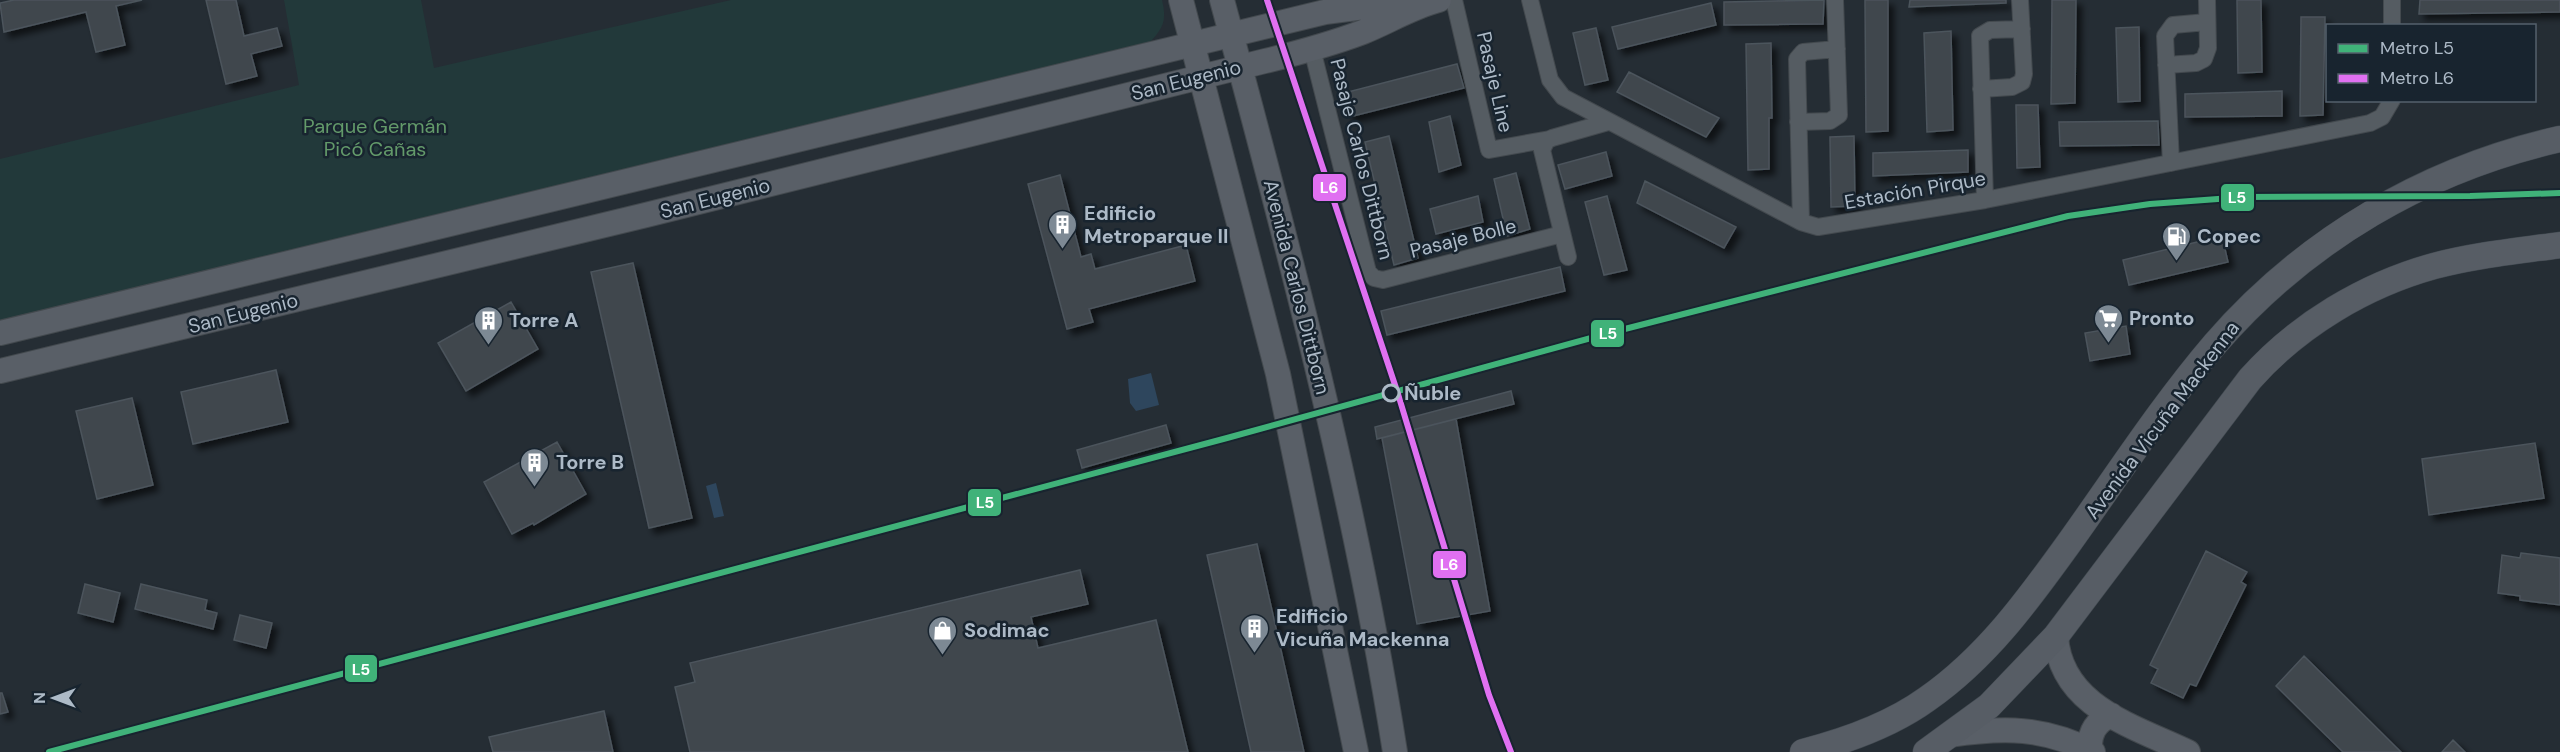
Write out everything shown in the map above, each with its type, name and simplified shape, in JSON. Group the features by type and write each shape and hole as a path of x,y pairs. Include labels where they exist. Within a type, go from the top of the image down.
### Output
{"main road":[{"name":"Avenida Carlos Dittborn","path":"1181,0 1278,374 1356,752"},
{"name":"Avenida Carlos Dittborn","path":"1222,0 1319,370 1341,463 1375,634 1395,752"},
{"name":"San Eugenio","path":"0,333 1325,12 1389,4 1431,2"},
{"name":"San Eugenio","path":"0,371 1312,49 1363,32 1431,2"},
{"name":"Avenida Vicuña Mackenna","path":"1803,752 1845,739 1898,716 1926,700 1972,662 2018,612 2154,424 2215,345 2259,298 2306,258 2360,220 2423,185 2488,159 2560,139"},
{"path":"1926,752 1989,706 2056,636 2250,379 2287,342 2342,305 2410,274 2467,258 2560,245"},
{"path":"350,249 345,269 351,280 359,284"},
{"path":"290,264 301,268 308,278 307,290 300,299"},
{"path":"2056,636 2060,663 2071,684 2089,701 2110,715 2188,752"},
{"path":"1950,735 1987,730 2027,730 2039,732 2091,751 2094,728 2110,715"}],"street":[{"name":"Pasaje Line","path":"1454,0 1489,150 1550,139 1608,122"},
{"name":"Estación Pirque","path":"1530,0 1546,69 1556,89 1563,97 1801,222 1827,227 1985,200 2370,123 2382,117 2391,102"},
{"path":"1798,122 1830,121 1837,117 1839,111 1835,0"},
{"path":"1981,88 2012,87 2022,82 2024,74 2020,0"},
{"path":"2166,64 2196,63 2208,54 2207,0"},
{"path":"2392,0 2392,24"},
{"path":"2171,163 2165,36 2169,28 2178,24 2208,22"},
{"path":"1985,200 1979,40 1982,33 1990,30 2022,29"},
{"name":"Pasaje Carlos Dittborn","path":"1312,49 1368,272 1374,279"},
{"path":"1801,222 1797,59 1803,52 1837,49"},
{"path":"1550,139 1544,145 1542,157 1568,257"},
{"name":"Pasaje Bolle","path":"1374,279 1383,280 1562,234"}],"green space":[{"name":"Parque Germán Picó Cañas","path":"284,0 421,0 434,68 731,0 1162,0 1164,16 1159,32 1144,49 0,322 0,159 299,85"}],"water":[{"path":"1151,373 1159,405 1136,411 1130,403 1128,379"},
{"path":"716,483 724,516 714,518 706,486"}],"building":[{"path":"14,0 142,0 116,6 125,45 96,52 86,12 4,32 0,3"},
{"path":"206,0 236,0 244,36 277,28 282,46 251,54 257,76 226,84"},
{"path":"1824,0 1823,24 1724,25 1724,2"},
{"path":"1865,0 1888,0 1888,131 1866,132"},
{"path":"1910,0 2006,0 2006,3 1909,7"},
{"path":"2052,0 2076,0 2075,103 2051,104"},
{"path":"2237,0 2261,0 2262,72 2238,73"},
{"path":"2420,0 2560,0 2560,12 2419,14"},
{"path":"1711,3 1716,25 1618,49 1612,27"},
{"path":"2301,17 2325,17 2323,115 2300,116"},
{"path":"2139,27 2140,101 2118,102 2116,28"},
{"path":"1596,28 1608,80 1585,85 1573,33"},
{"path":"1951,31 1953,130 1927,132 1924,33"},
{"path":"1771,43 1772,118 1769,118 1769,169 1748,170 1746,44"},
{"path":"1457,64 1464,88 1349,117 1344,93"},
{"path":"1629,72 1719,118 1706,137 1617,92"},
{"path":"2282,91 2282,116 2185,117 2185,94"},
{"path":"2016,105 2038,105 2040,167 2017,168"},
{"path":"1450,116 1461,165 1439,172 1429,122"},
{"path":"2158,121 2159,145 2060,146 2059,122"},
{"path":"1389,136 1418,258 1394,265 1365,142"},
{"path":"1854,136 1855,206 1831,207 1830,137"},
{"path":"1968,150 1968,172 1873,176 1873,153"},
{"path":"1606,152 1612,176 1565,189 1558,165"},
{"path":"1516,173 1530,229 1507,236 1494,179"},
{"name":"Edificio Metroparque II","path":"1060,175 1081,257 1091,254 1095,269 1186,245 1195,281 1089,309 1093,322 1067,329 1028,184"},
{"path":"1645,181 1736,227 1724,248 1637,203"},
{"path":"1478,196 1483,222 1436,234 1430,209"},
{"path":"1607,196 1627,270 1604,275 1585,202"},
{"name":"Copec","path":"2222,236 2228,262 2129,285 2123,260"},
{"path":"633,263 692,518 649,528 591,272"},
{"path":"1560,267 1565,291 1387,335 1381,311"},
{"name":"Torre A","path":"511,302 538,349 466,391 438,343"},
{"name":"Pronto","path":"2126,326 2130,354 2090,361 2085,333"},
{"path":"276,370 288,422 193,444 181,392"},
{"path":"1511,391 1514,404 1377,439 1375,427"},
{"path":"132,398 153,485 97,499 76,411"},
{"path":"1456,419 1490,611 1417,624 1382,438"},
{"path":"1166,425 1171,443 1082,468 1077,450"},
{"name":"Torre B","path":"557,442 586,494 534,525 533,523 512,534 484,482"},
{"path":"2535,443 2544,498 2429,515 2422,459"},
{"name":"Edificio Vicuña Mackenna","path":"1257,544 1304,752 1251,752 1207,555"},
{"path":"2206,551 2247,572 2241,582 2246,585 2196,686 2190,684 2183,698 2151,683 2158,669 2150,665"},
{"path":"2521,553 2560,558 2560,605 2520,600 2520,596 2498,593 2502,555 2520,558"},
{"name":"Sodimac","path":"1080,570 1088,604 1031,617 1038,648 1156,620 1188,752 690,752 675,687 695,682 690,663"},
{"path":"85,584 120,593 113,622 78,613"},
{"path":"141,584 207,600 205,610 217,613 213,629 135,609"},
{"path":"240,615 272,623 266,648 234,640"},
{"path":"2304,656 2401,752 2343,752 2276,686"},
{"path":"0,693 2,693 8,712 0,714"},
{"path":"604,711 613,752 493,752 489,737"},
{"path":"2453,740 2465,752 2442,752"}],"metro line":[{"name":"L6","path":"1267,0 1398,394 1489,695 1511,752"},
{"name":"L5","path":"49,752 1227,438 1613,332 2068,216 2150,204 2245,197 2470,196 2560,193"}],"place":[{"name":"Edificio Metroparque II","path":"1063,250"},
{"name":"Copec","path":"2176,262"},
{"name":"Pronto","path":"2108,344"},
{"name":"Torre A","path":"488,346"},
{"name":"Ñuble","path":"1391,393"},
{"name":"Torre B","path":"535,488"},
{"name":"Edificio Vicuña Mackenna","path":"1255,654"},
{"name":"Sodimac","path":"943,656"}]}
